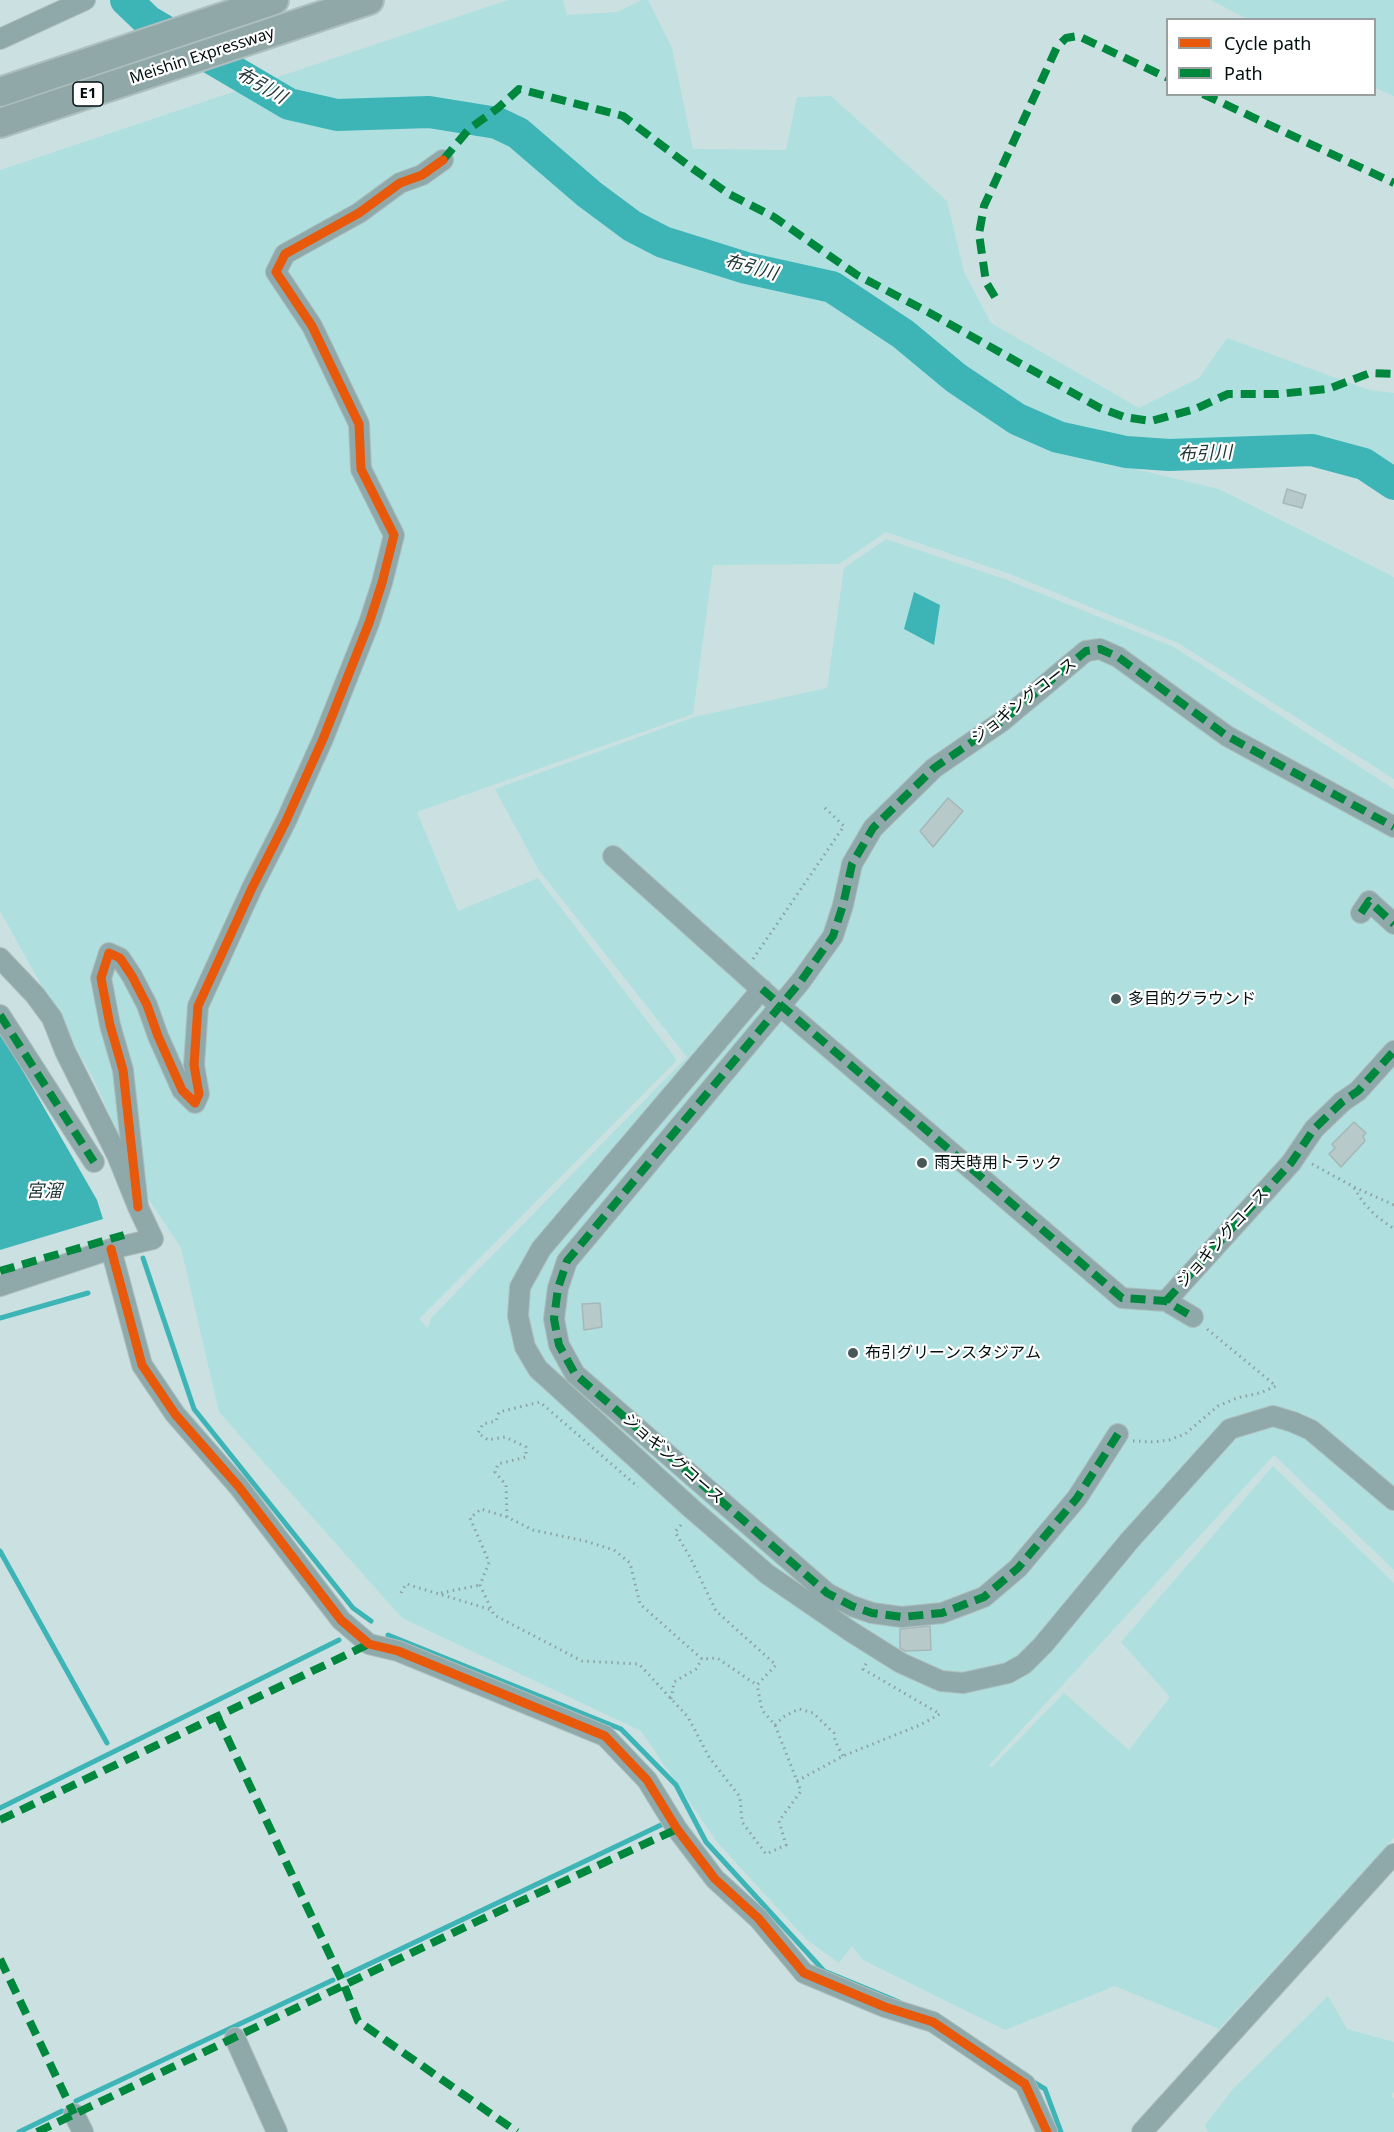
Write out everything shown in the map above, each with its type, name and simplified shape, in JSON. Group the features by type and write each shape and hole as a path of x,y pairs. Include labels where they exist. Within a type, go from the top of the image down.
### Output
{"highway":[{"name":"Meishin Expressway","path":"0,92 274,0"},
{"name":"Meishin Expressway","path":"0,123 369,0"}],"street":[{"path":"0,39 86,0"},
{"path":"138,1207 123,1070 110,1025 101,978 109,953 120,958 132,976 147,1005 182,1090 195,1103 199,1094 194,1065 198,1006 323,739 369,622 382,584 394,535 361,469 359,424 312,326 276,272 285,254 359,213 400,183 422,175 443,160"},
{"name":"ジョギングコース","path":"1118,1434 1077,1498 1018,1568 984,1597 942,1612 902,1617 872,1613 827,1593 575,1374 560,1345 554,1319 558,1288 567,1261 801,981 833,936 852,864 873,828 934,768 1001,722 1086,651 1100,649 1118,657 1227,736 1394,827"},
{"name":"ジョギングコース","path":"613,856 780,1006 1122,1298 1166,1301 1292,1163 1295,1155 1314,1129 1342,1102 1358,1091 1394,1051"},
{"path":"1361,913 1369,901 1394,924"},
{"path":"0,958 35,995 52,1018 65,1051 117,1155 153,1239 117,1242 0,1271"},
{"path":"762,989 541,1249 520,1287 518,1316 525,1347 538,1369 767,1574 901,1663 941,1681 963,1683 1008,1673 1024,1664 1043,1645 1130,1540 1230,1429 1273,1416 1293,1422 1311,1430 1394,1500"},
{"path":"0,1015 94,1162"},
{"path":"0,1286 117,1242"},
{"path":"117,1242 142,1365 175,1414 239,1487 341,1620 369,1644 398,1651 604,1736 646,1780 677,1829 715,1879 758,1918 804,1973 885,2007 933,2022 1025,2084 1047,2132"},
{"path":"1166,1301 1193,1317"},
{"path":"1142,2132 1394,1854"},
{"path":"235,2037 277,2132"}],"path":[{"path":"744,973 844,826 823,806"},
{"path":"1295,1155 1354,1187 1394,1204"},
{"path":"1354,1187 1363,1202 1375,1215 1394,1229"},
{"path":"1118,1434 1133,1441 1169,1440 1185,1434 1218,1406 1276,1386 1193,1317"},
{"path":"507,1516 506,1485 495,1472 498,1464 526,1457 526,1447 505,1437 488,1440 478,1433 483,1424 496,1421 499,1412 540,1402"},
{"path":"481,1509 507,1516 533,1530 585,1540 614,1550 630,1563 640,1604 702,1659 717,1658 757,1685 762,1710 775,1725 801,1791 779,1821 786,1845 766,1854 742,1822 740,1797 709,1757 688,1717 639,1664 582,1661 494,1615 480,1586 489,1562 470,1518 481,1509"},
{"path":"681,1525 675,1532 716,1611 776,1665 757,1685"},
{"path":"401,1593 406,1584 492,1610"},
{"path":"438,1594 480,1586"},
{"path":"671,1699 674,1682 696,1669 702,1659"},
{"path":"797,1781 843,1756 920,1725 940,1714 863,1669 868,1660"},
{"path":"775,1725 783,1717 799,1709 813,1713 834,1733 835,1741 843,1756"}],"shaded area":[{"path":"508,0 563,0 567,15 617,12 642,0 648,0 672,48 693,149 786,150 797,97 831,96 947,201 964,272 991,323 1139,408 1199,378 1227,338 1369,390 1394,393 1394,473 1331,465 1123,466 1219,489 1394,577 1394,779 1178,643 1010,574 886,532 839,564 713,565 693,714 417,812 458,911 538,878 677,1060 419,1319 428,1328 431,1318 687,1057 538,869 495,789 694,717 827,688 844,568 886,539 1007,580 1174,647 1394,789 1394,1570 1274,1455 989,1765 992,1767 1064,1693 1129,1750 1170,1697 1121,1642 1273,1466 1394,1583 1394,1838 1219,2029 1115,1986 1005,2030 863,1960 852,1946 839,1963 806,1939 717,1842 641,1731 402,1618 219,1412 181,1248 146,1195 94,1080 0,911 0,170"},
{"path":"1211,0 1394,0 1394,96 1376,88 1376,18 1245,18"},
{"path":"1328,1996 1347,2029 1394,2042 1394,2092 1391,2096 1394,2098 1394,2132 1208,2132 1205,2125 1233,2089"}],"water":[{"path":"914,592 940,605 934,645 904,629"},
{"name":"宮溜","path":"0,1031 97,1200 103,1219 0,1250"}],"building":[{"path":"1287,489 1306,495 1302,508 1283,503"},
{"path":"948,798 963,811 933,847 920,831"},
{"path":"1354,1122 1366,1133 1363,1136 1365,1141 1341,1167 1329,1154 1335,1148 1332,1144"},
{"path":"600,1303 602,1327 584,1330 582,1304"},
{"path":"930,1626 931,1650 905,1651 900,1648 900,1629"}],"waterway":[{"name":"布引川","path":"126,0 148,21 289,104 337,115 429,112 497,123 518,133 589,194 632,226 663,242 746,268 832,287 903,334 956,378 1017,419 1058,437 1126,452 1169,455 1312,450 1364,464 1394,484"},
{"path":"143,1258 194,1409 353,1608 371,1621"},
{"path":"0,1318 88,1293"},
{"path":"0,1551 107,1743"},
{"path":"388,1635 621,1729 676,1785 706,1842 824,1971 899,2002"},
{"path":"0,1808 339,1640"},
{"path":"346,1975 661,1825"},
{"path":"76,2101 333,1980"},
{"path":"1030,2080 1045,2089 1061,2132"},
{"path":"19,2132 62,2111"}],"marked path":[{"path":"995,297 986,282 979,234 984,206 1057,47 1066,38 1078,36 1166,77"},
{"path":"443,160 469,129 519,89 623,116 729,194 774,217 857,275 1100,408 1124,417 1151,421 1195,409 1228,394 1278,394 1328,389 1370,373 1394,374"},
{"path":"1207,96 1394,183"},
{"path":"1118,1434 1077,1498 1018,1568 984,1597 942,1613 902,1617 872,1613 827,1593 575,1374 559,1345 554,1319 558,1288 567,1261 801,981 833,936 852,864 873,828 934,768 1001,722 1086,651 1100,649 1118,657 1227,736 1394,827"},
{"path":"1361,913 1369,901 1394,924"},
{"path":"762,989 1122,1298 1166,1301 1193,1317"},
{"path":"0,1015 94,1162"},
{"path":"1166,1301 1291,1163 1314,1129 1342,1102 1358,1091 1394,1051"},
{"path":"0,1271 124,1235"},
{"path":"0,1820 369,1644"},
{"path":"217,1716 344,1985 358,2021 517,2132"},
{"path":"37,2132 480,1920 677,1829"},
{"path":"0,1959 74,2114"}],"cycle path":[{"path":"138,1207 123,1070 110,1025 101,978 109,953 120,958 132,976 147,1005 182,1090 195,1103 199,1094 194,1065 198,1006 323,739 369,623 394,535 361,469 359,424 312,326 276,272 285,254 359,213 400,183 422,175 443,160"},
{"path":"111,1249 142,1365 175,1414 239,1487 341,1620 369,1644 398,1651 605,1736 647,1780 677,1829 715,1879 758,1918 804,1973 885,2007 933,2022 1025,2084 1047,2132"}],"place":[{"name":"多目的グラウンド","path":"1116,999"},
{"name":"雨天時用トラック","path":"922,1163"},
{"name":"布引グリーンスタジアム","path":"853,1353"}]}
